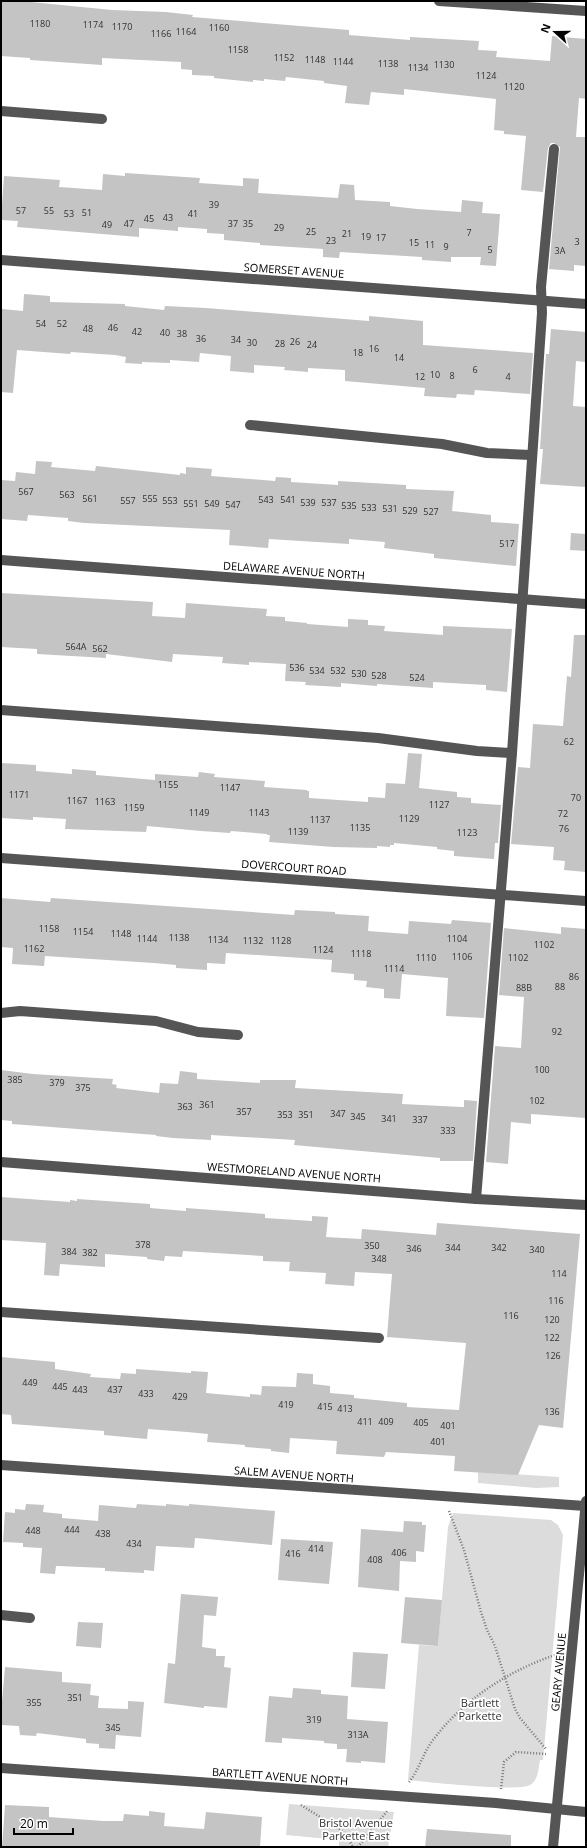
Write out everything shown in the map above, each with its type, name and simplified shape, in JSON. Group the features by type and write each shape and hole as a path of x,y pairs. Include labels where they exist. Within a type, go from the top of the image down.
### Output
{"street":[{"path":"439,1 586,11"},
{"path":"1,111 102,119"},
{"path":"476,1198 512,753 523,600 541,287 554,149"},
{"name":"SOMERSET AVENUE","path":"1,260 586,304"},
{"path":"250,425 442,444 487,453 531,455"},
{"name":"DELAWARE AVENUE NORTH","path":"1,560 586,604"},
{"path":"1,710 378,738 477,751 512,753"},
{"name":"DOVERCOURT ROAD","path":"1,858 586,901"},
{"path":"1,1013 20,1011 156,1021 198,1032 238,1035"},
{"name":"WESTMORELAND AVENUE NORTH","path":"1,1162 586,1205"},
{"path":"1,1312 379,1338"},
{"name":"SALEM AVENUE NORTH","path":"1,1465 586,1502"},
{"name":"GEARY AVENUE","path":"554,1847 586,1502"},
{"path":"1,1615 30,1618"},
{"name":"BARTLETT AVENUE NORTH","path":"1,1768 586,1812"}],"path":[{"path":"449,1510 464,1550 481,1612 495,1646 515,1709 520,1718 546,1749"},
{"path":"408,1783 422,1756 448,1723 481,1693 518,1670 554,1655"},
{"path":"501,1790 504,1762 516,1752 546,1754"},
{"path":"299,1802 302,1806 344,1832 353,1847"},
{"path":"358,1847 388,1809"}],"green space":[{"path":"478,1472 559,1477 559,1487 536,1488 478,1483"},
{"name":"Bartlett Parkette","path":"453,1513 551,1520 558,1525 563,1535 543,1760 540,1760 537,1777 530,1785 522,1787 491,1787 408,1780 419,1645 438,1646 448,1527"},
{"name":"Bristol Avenue Parkette East","path":"289,1804 394,1812 388,1847 339,1847 339,1840 286,1835"}],"building":[{"path":"1,1 31,1 112,10 166,12 193,15 192,17 349,30 349,35 410,40 410,37 479,41 478,50 497,51 496,57 550,61 552,36 586,39 586,99 579,98 576,137 586,137 586,266 574,265 574,271 549,269 560,147 554,143 551,143 548,148 543,192 521,190 526,136 504,134 504,131 494,130 496,99 404,89 404,95 371,92 369,105 345,103 347,86 324,83 324,81 286,77 285,81 264,79 264,81 253,80 253,82 214,78 214,76 192,75 192,70 181,69 181,62 102,58 102,65 30,60 30,58 1,56"},
{"path":"125,173 200,178 199,183 243,186 243,178 259,179 258,193 338,198 340,184 354,185 355,200 390,202 390,206 417,209 461,212 462,200 483,202 482,213 500,214 496,266 480,265 481,257 451,257 451,262 422,260 422,257 340,252 339,258 323,257 323,249 260,245 260,243 224,240 224,234 207,233 207,229 178,227 178,231 139,228 139,237 17,227 18,221 1,220 4,176 60,180 59,187 102,190 103,174 125,176"},
{"path":"24,294 50,296 50,302 125,304 125,306 164,310 165,306 369,321 369,316 423,321 423,345 533,353 530,394 475,390 474,395 457,394 456,398 424,396 425,388 345,381 345,370 308,368 308,372 284,370 285,367 254,365 254,373 230,371 231,356 200,353 199,362 170,360 170,363 142,362 142,364 125,363 126,357 115,355 71,352 70,354 17,350 13,393 1,392 2,309 23,311"},
{"path":"551,329 586,332 586,362 576,361 573,406 586,407 586,487 540,484 543,449 540,449 546,354 549,354"},
{"path":"36,461 52,462 51,467 95,471 96,466 180,475 180,473 186,474 186,467 212,469 211,476 275,481 276,477 291,478 291,482 338,485 338,481 406,485 406,489 454,491 452,511 491,515 491,522 519,524 516,566 434,558 434,554 384,548 385,542 349,539 349,544 269,539 268,548 229,545 230,530 84,523 68,521 68,518 28,515 27,521 1,519 1,480 15,481 16,472 35,474"},
{"path":"571,533 586,534 586,551 570,550"},
{"path":"1,593 153,602 152,616 185,618 186,603 267,609 266,616 285,617 285,621 307,624 348,627 348,619 368,620 368,625 385,626 384,631 443,635 443,626 512,629 507,692 486,690 486,685 433,682 433,688 341,683 341,687 305,685 306,682 285,681 286,664 249,662 249,665 222,663 223,657 173,654 172,662 106,654 106,658 37,654 37,649 1,647"},
{"path":"574,635 586,635 586,872 564,870 565,861 553,860 554,847 511,844 518,767 530,768 533,724 563,726 567,676 571,677"},
{"path":"408,753 422,754 419,788 457,792 457,797 471,798 471,803 501,805 498,843 495,843 494,859 454,856 454,851 437,849 437,847 394,843 394,845 390,845 390,847 377,846 377,848 333,847 269,842 270,835 267,834 231,831 230,833 147,826 146,832 65,829 66,819 33,817 33,820 1,818 1,763 36,765 36,771 72,774 72,769 96,771 96,775 155,780 155,774 198,777 199,772 215,774 214,777 265,781 264,787 307,790 309,791 309,798 368,802 368,797 385,798 386,783 405,784"},
{"path":"1,898 50,902 51,898 294,915 295,910 335,912 335,914 369,916 368,931 408,934 409,921 451,924 452,920 491,923 484,1018 446,1016 448,978 402,974 400,999 384,998 384,989 366,987 367,981 354,980 354,974 331,972 332,960 226,953 225,964 207,963 207,970 176,968 176,965 154,963 45,956 44,966 12,964 13,948 1,947"},
{"path":"561,927 586,929 586,1118 531,1114 531,1124 511,1122 508,1164 486,1162 495,1046 521,1048 524,997 499,995 504,928 561,934"},
{"path":"1,1070 33,1074 113,1079 112,1084 117,1085 116,1088 159,1093 160,1083 178,1084 180,1071 197,1073 197,1079 260,1083 260,1080 296,1080 295,1088 403,1094 402,1104 464,1107 464,1100 477,1101 473,1161 440,1161 440,1158 294,1145 295,1140 211,1135 211,1140 173,1138 156,1135 12,1124 12,1121 1,1120"},
{"path":"1,1197 70,1202 70,1200 77,1201 77,1199 150,1204 150,1208 186,1211 186,1208 265,1214 265,1218 312,1221 312,1216 328,1217 326,1237 361,1239 362,1229 436,1235 437,1223 580,1234 563,1428 539,1425 518,1475 454,1471 455,1456 386,1452 384,1457 336,1454 337,1441 290,1438 289,1453 271,1451 271,1449 245,1447 245,1445 207,1442 208,1434 148,1429 147,1439 104,1435 104,1431 12,1424 11,1415 1,1414 1,1357 55,1362 55,1369 91,1374 90,1377 120,1379 121,1373 136,1374 136,1369 191,1373 191,1371 208,1372 206,1393 250,1397 250,1394 261,1395 262,1386 296,1387 297,1373 313,1374 313,1384 330,1386 330,1393 354,1395 354,1398 407,1403 407,1407 459,1410 466,1343 387,1337 392,1274 355,1272 354,1286 325,1284 326,1273 289,1271 290,1262 263,1261 263,1256 183,1251 182,1257 165,1256 164,1261 147,1259 147,1257 105,1254 105,1267 60,1264 59,1276 44,1275 46,1243 1,1240"},
{"path":"26,1504 44,1505 43,1512 62,1514 62,1518 98,1521 99,1505 136,1508 137,1504 189,1506 189,1504 275,1511 272,1545 195,1538 194,1548 156,1546 154,1571 144,1570 144,1573 105,1571 105,1568 56,1566 55,1574 40,1573 42,1548 23,1547 23,1543 3,1542 5,1512 15,1513 15,1509 25,1510"},
{"path":"404,1521 422,1522 422,1525 426,1525 424,1552 416,1551 416,1562 400,1561 399,1591 358,1587 361,1529 403,1532"},
{"path":"281,1539 333,1542 329,1584 278,1580"},
{"path":"181,1594 218,1597 216,1616 204,1615 202,1647 216,1649 216,1656 225,1656 224,1667 231,1668 227,1708 204,1706 204,1708 164,1703 168,1663 175,1664"},
{"path":"405,1597 442,1600 438,1646 401,1643"},
{"path":"78,1622 103,1623 101,1648 76,1646"},
{"path":"353,1652 388,1654 385,1689 351,1687"},
{"path":"5,1667 62,1672 62,1682 91,1684 90,1695 99,1696 98,1708 128,1709 128,1701 144,1702 141,1737 116,1735 115,1749 99,1748 99,1744 86,1743 86,1739 37,1733 36,1736 20,1735 19,1726 1,1725 1,1702"},
{"path":"293,1688 321,1690 321,1694 348,1696 347,1719 388,1722 385,1763 361,1761 361,1763 346,1762 347,1749 337,1749 337,1744 324,1743 324,1741 282,1738 282,1743 265,1742 269,1696 292,1698"},
{"path":"5,1805 49,1807 49,1817 103,1821 123,1821 124,1814 149,1816 149,1811 165,1813 164,1826 204,1829 206,1812 262,1817 260,1847 2,1847"},
{"path":"427,1829 511,1835 511,1847 425,1847"}]}
